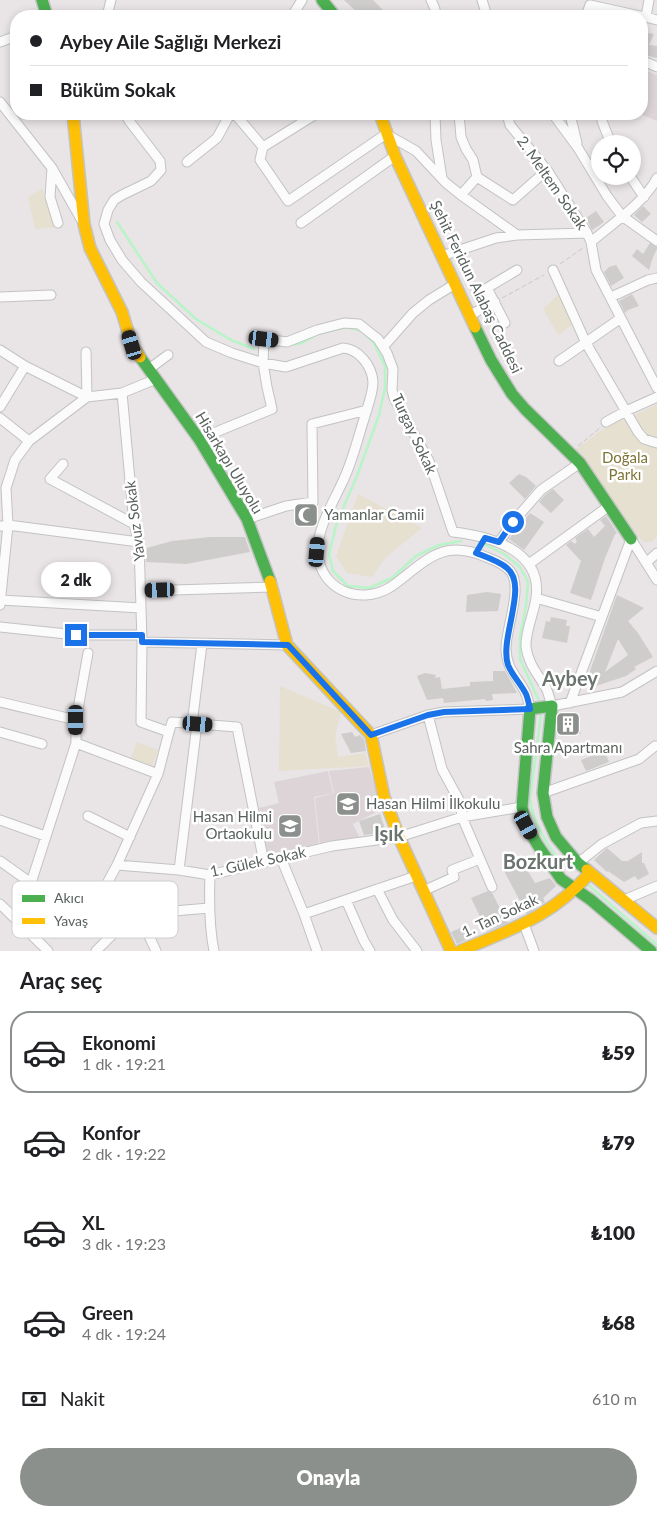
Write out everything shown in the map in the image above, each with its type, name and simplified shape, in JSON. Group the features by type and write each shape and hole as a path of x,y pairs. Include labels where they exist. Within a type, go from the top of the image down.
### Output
{"street":[{"path":"322,0 330,10"},
{"path":"588,10 590,5 612,10"},
{"path":"0,102 10,115"},
{"path":"14,120 52,168 84,224"},
{"name":"Hisarkapı Uluyolu","path":"74,120 84,224 90,248 122,312 132,345 199,438 247,519 272,587 280,625 288,645 371,735"},
{"path":"129,120 160,161 161,170 151,180 114,200 108,210 104,224 110,240 122,260 141,282 206,342 232,353 286,368 343,348 350,348 364,360 373,380 367,410 349,468 318,541 318,561 328,581 345,593 375,594 389,588 429,558 444,551 460,550 476,553 507,567 512,573 516,590 507,635 508,665 526,694 530,709 522,807 526,825 561,879 591,900 650,951"},
{"path":"187,162 217,138 227,120"},
{"path":"240,120 263,147"},
{"path":"306,120 263,147 260,160 288,201 386,134 416,151 442,179 461,195 517,235"},
{"name":"Şehit Feridun Alabaş Caddesi","path":"382,120 395,156 491,360 512,394 580,463 657,580"},
{"path":"435,120 436,140 442,179"},
{"path":"459,120 461,137 473,160 477,177 513,200 547,170"},
{"name":"2. Meltem Sokak","path":"509,120 510,125 547,170 589,238 596,270 657,388"},
{"path":"557,120 622,216 657,241"},
{"path":"571,120 578,148"},
{"path":"602,120 608,135"},
{"path":"302,223 395,156"},
{"path":"52,168 50,197 58,224"},
{"path":"461,195 477,177"},
{"path":"442,256 496,238 517,235 589,238 622,216 644,197 652,188 657,178"},
{"path":"636,185 644,197"},
{"path":"505,323 487,288 517,270"},
{"path":"553,270 586,342 638,432 644,439 657,443"},
{"path":"611,297 648,280 657,278"},
{"path":"383,347 413,313 429,300 455,284"},
{"path":"0,297 51,294"},
{"path":"470,315 495,302"},
{"path":"559,361 621,318"},
{"name":"Turgay Sokak","path":"263,363 264,339 287,342 317,330 344,323 359,324 378,339 387,353 393,369 394,398 429,461 453,532 485,538"},
{"path":"0,350 25,366 87,397"},
{"path":"86,352 87,397"},
{"path":"149,368 168,355"},
{"path":"199,438 272,409 263,363"},
{"path":"0,407 25,366"},
{"path":"0,605 4,526 3,488 15,460 29,442 87,397 122,393 156,379"},
{"name":"Yavuz Sokak","path":"122,393 134,524 139,542 142,639 141,722 169,732"},
{"path":"606,422 657,397"},
{"path":"247,519 286,506 313,502 312,424 367,410"},
{"path":"0,418 29,442"},
{"path":"499,542 513,522 541,490 580,463"},
{"path":"63,464 50,479 134,524"},
{"path":"529,564 609,506"},
{"path":"4,526 139,542"},
{"path":"476,553 485,538 499,542 520,555 529,564 535,576 537,585 536,598 526,644 530,663 547,690 552,706 542,793 547,816 556,837 578,863 657,928"},
{"path":"570,703 631,539"},
{"path":"646,563 657,553"},
{"path":"141,591 272,587"},
{"path":"536,598 602,617"},
{"path":"0,600 141,608"},
{"path":"0,627 76,635 202,644 288,645"},
{"path":"179,870 202,644"},
{"path":"32,881 76,743 76,720 88,654"},
{"path":"451,951 399,837 384,797 371,735 428,715 444,712 530,709 622,692 657,671"},
{"path":"0,702 76,720"},
{"path":"428,715 442,769 460,802 462,817 492,887"},
{"path":"108,881 158,774 172,722 237,727 264,863"},
{"path":"0,732 42,744"},
{"path":"76,743 158,774"},
{"path":"542,793 639,759 657,746"},
{"name":"1. Gülek Sokak","path":"117,865 179,870 210,875 332,846 399,837 462,817 522,807"},
{"path":"88,816 130,837"},
{"path":"0,820 45,836"},
{"path":"561,879 602,844 641,823 657,821"},
{"path":"281,858 317,951"},
{"path":"423,891 454,877 452,870 480,859"},
{"path":"0,861 28,881"},
{"name":"1. Tan Sokak","path":"460,951 546,913 576,890 590,873"},
{"path":"210,875 209,908 214,951"},
{"path":"304,914 416,876"},
{"path":"624,900 657,886"},
{"path":"377,889 393,920 417,951"},
{"path":"346,900 370,951"},
{"path":"0,904 12,916"},
{"path":"178,911 209,908"},
{"path":"524,924 534,951"},
{"path":"35,938 48,951"},
{"path":"96,951 109,938"},
{"path":"150,938 156,951"}],"path":[{"path":"495,302 553,270 589,238"},
{"path":"570,452 606,422"}],"shaded area":[{"path":"648,72 657,75 657,121 648,117"},
{"name":"Hasan Hilmi İlkokulu","path":"369,767 382,809 353,824 360,838 320,845 315,798 334,793 329,771"},
{"name":"Hasan Hilmi Ortaokulu","path":"328,771 333,793 314,797 319,845 268,856 259,808 279,803 274,782"}],"green space":[{"path":"42,189 55,227 35,229 28,197"},
{"path":"560,293 574,323 558,335 543,309"},
{"path":"657,404 657,441 645,436 635,415"},
{"name":"Doğala Parkı","path":"622,415 641,439 646,443 657,446 657,537 651,542 643,542 575,450"},
{"path":"358,494 422,528 385,558 372,577 347,573 336,556"},
{"path":"280,686 341,712 335,736 338,757 365,753 369,766 279,771"},
{"path":"137,742 158,750 152,766 131,758"}],"building":[{"path":"344,0 373,0 383,10 355,10"},
{"path":"648,33 654,34 649,45 657,46 657,58 648,56"},
{"path":"643,206 651,214 642,222 634,215"},
{"path":"596,211 604,222 592,230 586,218"},
{"path":"650,243 657,247 657,249 649,270 632,256 637,249 643,254"},
{"path":"616,265 624,278 611,286 604,272 609,267"},
{"path":"632,294 639,306 625,313 619,301"},
{"path":"519,474 526,477 536,486 525,499 509,483"},
{"path":"553,489 564,500 551,513 539,502"},
{"name":"Yamanlar Camii","path":"312,508 316,522 300,525 296,511"},
{"path":"530,513 544,522 524,550 509,539"},
{"path":"606,516 617,533 605,558 591,600 570,593 581,561 566,545 571,541 575,544 577,541 575,538 588,529 594,537 605,526 600,520"},
{"path":"210,537 245,537 250,552 186,564 146,562 147,548 172,541"},
{"path":"487,592 501,594 498,611 466,612 467,595"},
{"path":"617,595 644,608 628,621 653,657 634,667 636,669 626,676 593,687 590,671","holes":["618,639 628,655 605,672"]},
{"path":"551,617 567,620 566,626 570,626 567,643 542,638 546,621 550,622"},
{"path":"493,671 505,671 517,693 492,694 493,700 486,701 485,699 444,703 443,698 427,700 417,676 425,673 436,675 435,678 440,677 442,689 470,686 470,682 493,681"},
{"name":"Sahra Apartmanı","path":"559,715 576,716 581,734 558,731"},
{"path":"352,732 355,737 360,735 364,739 366,751 351,753 341,734"},
{"path":"604,750 609,762 586,771 581,760 594,755 593,753"},
{"path":"380,814 385,829 364,835 359,821"},
{"path":"607,848 622,861 628,861 642,852 642,863 644,863 649,874 638,880 635,876 624,882 607,872 594,860"},
{"path":"523,863 535,883 550,878 556,886 543,898 545,902 527,914 504,871"},
{"path":"488,891 492,893 508,923 487,931 471,898"},
{"path":"465,926 470,938 457,944 451,932"}],"waterway":[{"path":"117,222 157,283 196,319 231,340 254,349"},
{"path":"283,346 302,343 318,334 347,327 362,331 374,343 385,366 385,388 379,415 357,476 337,522 329,554 333,571 348,586 369,588 392,578 416,556 439,545 461,541"},
{"path":"484,544 504,554 520,567 528,582 520,637 520,659 540,703"},
{"path":"541,715 530,799 534,818 547,843 563,867"},
{"path":"586,883 657,945"}],"traffic: fast":[{"path":"42,0 45,10"},
{"path":"322,0 330,10"},
{"path":"475,327 491,360 512,394 580,463 631,539"},
{"path":"140,357 199,439 247,519 270,581"},
{"path":"587,870 578,863 556,837 547,817 543,793 552,706 530,709 522,807 526,825 561,879 591,900 651,951"}],"traffic: slow":[{"path":"74,120 84,224 90,248 122,312 132,345 140,357"},
{"path":"382,120 395,156 475,327"},
{"path":"270,581 287,645 371,735 384,797 399,837 451,951"},
{"path":"587,870 657,928"},
{"path":"460,951 530,920 560,901 590,873"}],"place":[{"name":"Yamanlar Camii","path":"306,515"},
{"name":"Sahra Apartmanı","path":"568,724"},
{"name":"Hasan Hilmi İlkokulu","path":"348,804"},
{"name":"Hasan Hilmi Ortaokulu","path":"290,826"}],"district":[{"name":"Aybey","path":"570,679"},
{"name":"Işık","path":"389,834"},
{"name":"Bozkurt","path":"538,862"}],"route":[{"path":"76,635 142,635 142,642 288,645 371,735 428,715 444,712 530,709 526,694 508,665 506,650 516,590 512,573 507,567 476,553 485,538 499,542 513,522"}]}
